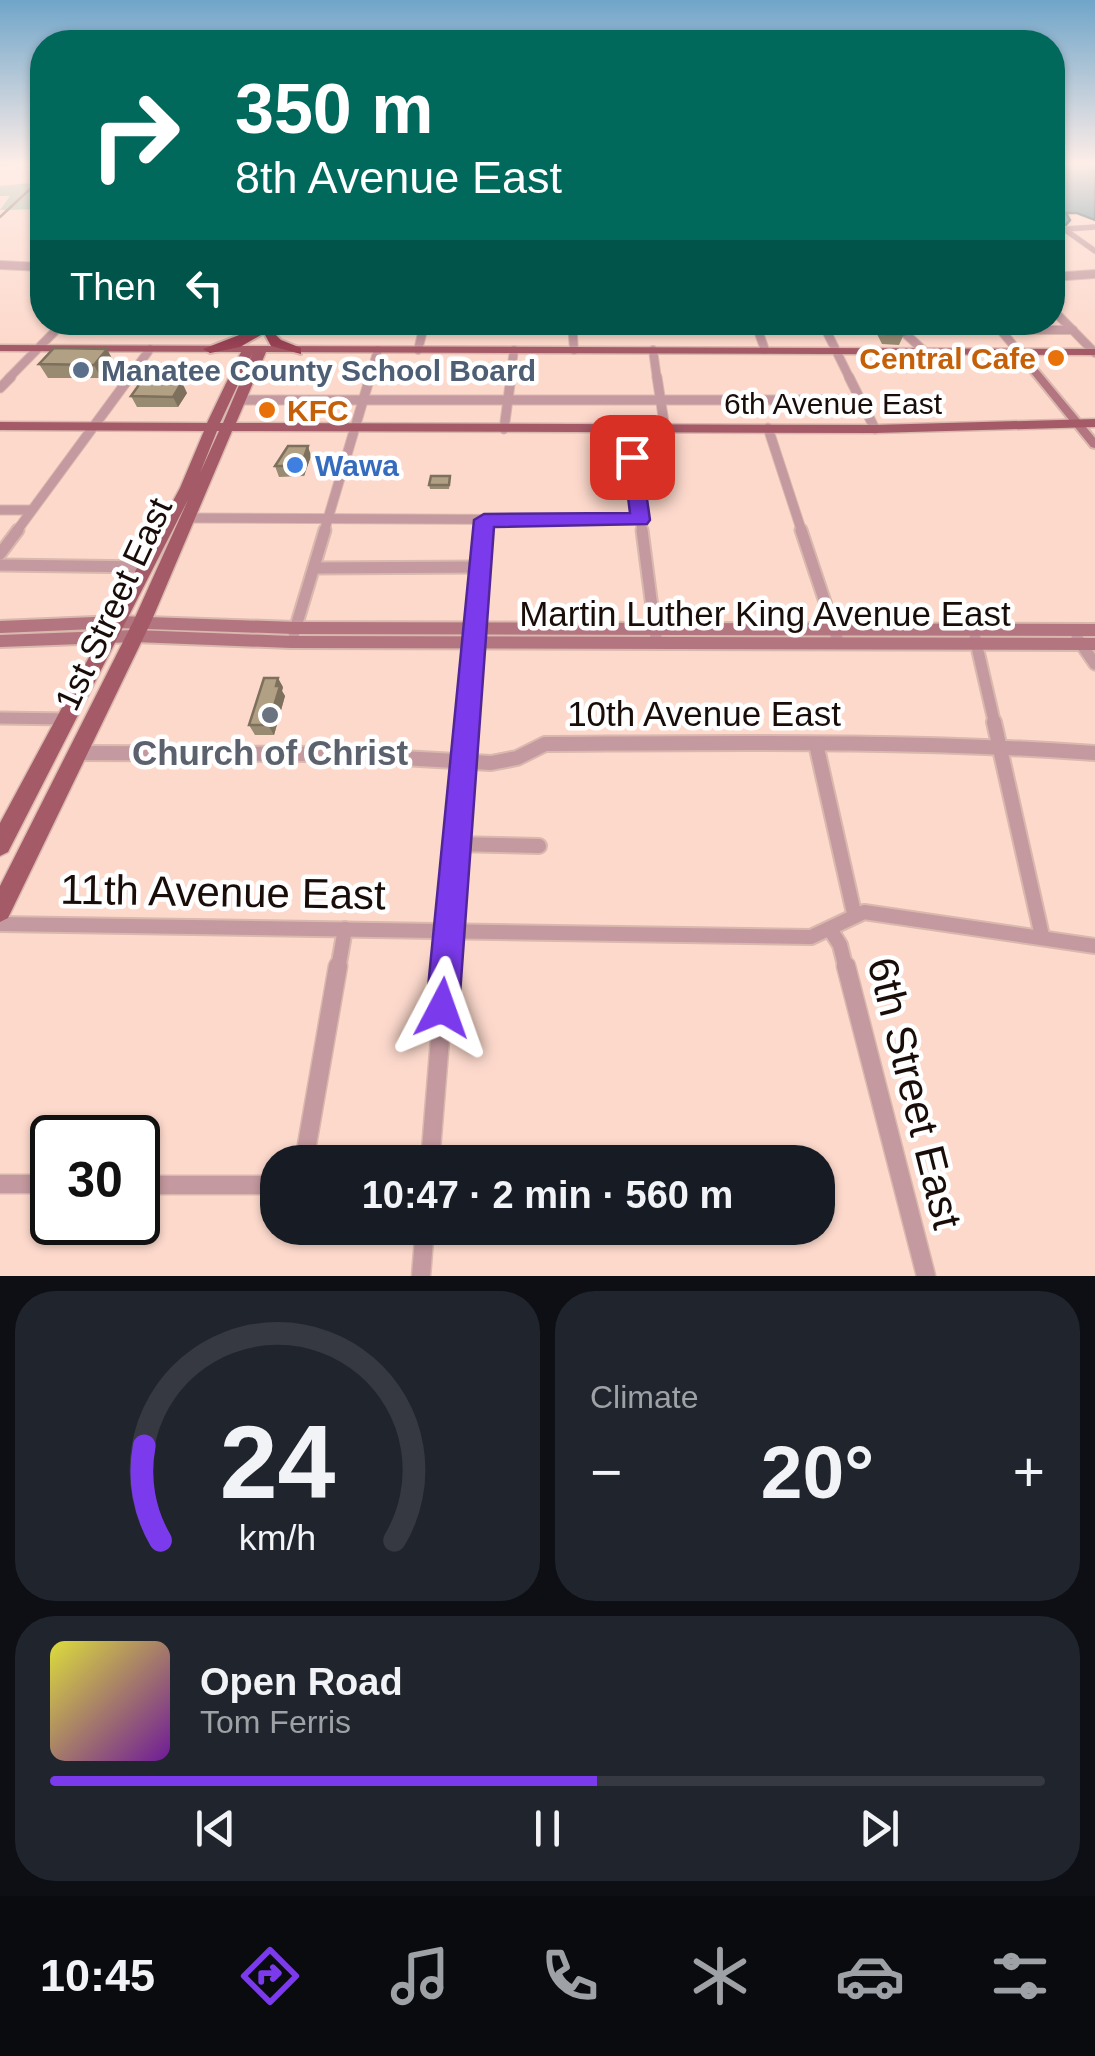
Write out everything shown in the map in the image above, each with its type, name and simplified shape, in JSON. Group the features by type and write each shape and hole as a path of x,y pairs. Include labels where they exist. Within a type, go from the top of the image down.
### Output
{"highway":[{"path":"210,350 253,335"},
{"name":"1st Street East","path":"254,350 262,335"},
{"path":"271,335 277,343 296,350"}],"main road":[{"path":"0,348 1095,352"},
{"path":"0,845 6,823 66,719 220,428 254,350"},
{"name":"1st Street East","path":"0,910 139,629 189,518 220,428 238,400 254,350"},
{"name":"6th Avenue East","path":"0,426 875,429 1095,424"}],"street":[{"path":"1065,230 1095,227"},
{"path":"1065,231 1095,251"},
{"path":"0,264 30,265"},
{"path":"1065,276 1095,274"},
{"path":"1065,322 1095,352"},
{"path":"1065,330 1073,330"},
{"path":"2,382 48,335"},
{"path":"418,350 422,335"},
{"path":"573,335 574,350"},
{"path":"760,335 765,350"},
{"path":"828,335 875,429"},
{"path":"906,335 924,351"},
{"path":"1005,335 1095,445"},
{"path":"0,554 150,349"},
{"path":"293,635 378,350"},
{"path":"504,429 514,350"},
{"path":"653,350 665,429"},
{"path":"238,400 860,400"},
{"path":"768,428 836,636"},
{"path":"630,429 656,636"},
{"path":"0,510 31,510"},
{"path":"189,518 640,520"},
{"path":"431,1145 484,520"},
{"path":"0,566 146,567"},
{"path":"314,568 480,568"},
{"path":"0,627 114,629"},
{"path":"0,641 114,629"},
{"name":"Martin Luther King Avenue East","path":"114,629 293,635 1083,639 1095,630"},
{"path":"974,637 1042,936"},
{"path":"1083,639 1095,664"},
{"path":"0,718 66,719"},
{"name":"10th Avenue East","path":"78,753 330,754 463,762 510,761 545,744 1000,745 1095,753"},
{"name":"6th Street East","path":"816,744 854,914"},
{"path":"456,844 539,846"},
{"path":"854,914 876,912 1095,946"},
{"name":"11th Avenue East","path":"0,924 811,938 854,914"},
{"path":"307,1145 345,928"},
{"name":"6th Street East","path":"830,929 840,946 926,1276"},
{"path":"0,1184 30,1184"},
{"path":"160,1185 260,1185"},
{"path":"422,1276 424,1245"}],"building":[{"path":"54,348 107,349 94,365 39,364"},
{"path":"141,382 182,382 173,397 131,396"},
{"path":"288,446 308,446 301,466 275,466"},
{"path":"431,476 450,476 449,485 429,485"},
{"path":"264,678 278,678 276,686 280,686 268,725 249,725"}],"place":[{"name":"Central Cafe","path":"1056,358"},
{"name":"Manatee County School Board","path":"81,370"},
{"name":"KFC","path":"267,410"},
{"name":"Wawa","path":"295,465"},
{"name":"Church of Christ","path":"270,715"}],"route":[{"path":"442,1008 484,520 640,520 632,457"}]}
